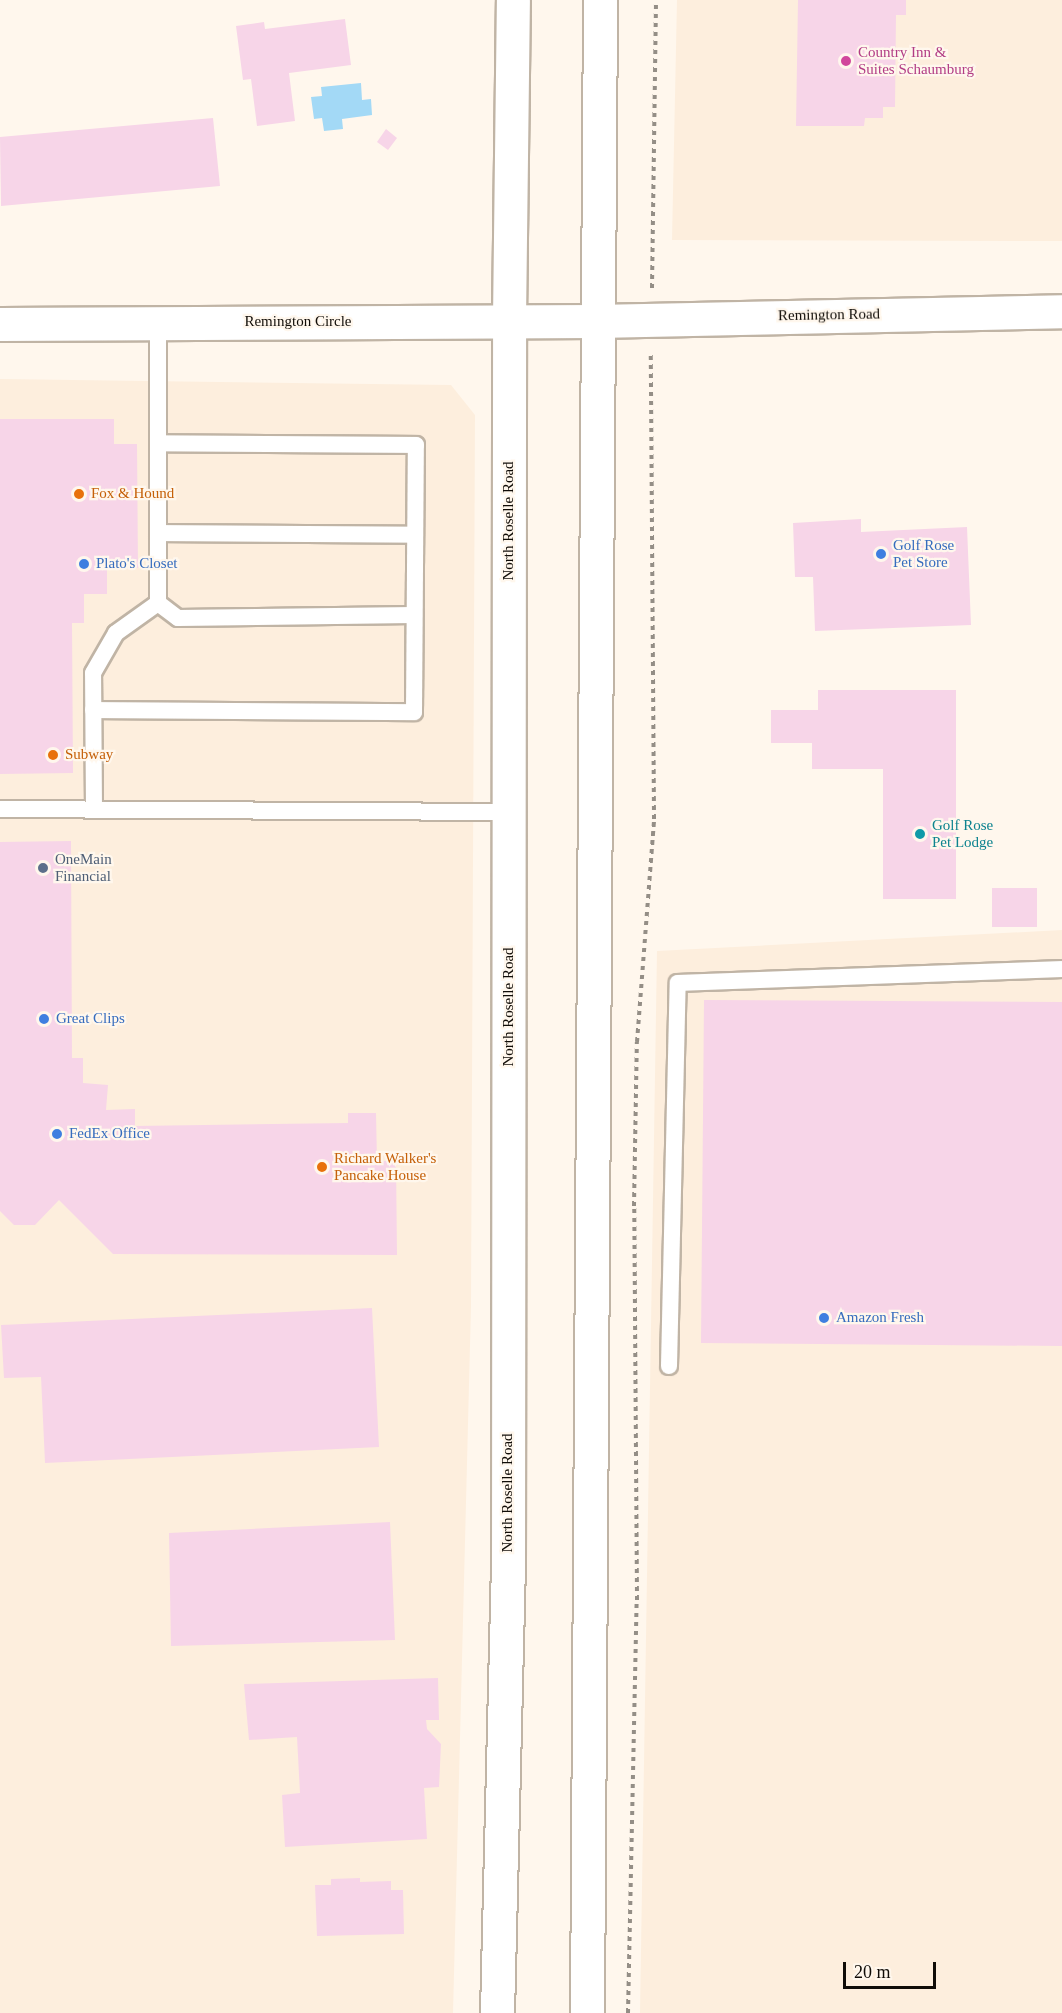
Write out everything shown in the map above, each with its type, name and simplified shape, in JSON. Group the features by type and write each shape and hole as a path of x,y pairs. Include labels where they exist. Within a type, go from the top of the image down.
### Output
{"main road":[{"name":"North Roselle Road","path":"497,2013 508,1575 506,1362 510,812 509,320 513,0"},
{"path":"587,2013 596,321 600,0"},
{"name":"Remington Road","path":"596,321 1062,310"},
{"name":"Remington Circle","path":"0,324 596,321"}],"lane":[{"path":"158,323 158,603"},
{"path":"93,710 414,712 416,445 158,443"},
{"path":"158,533 415,535"},
{"path":"94,810 93,673 116,633 158,603"},
{"path":"158,603 177,618 414,615"},
{"path":"0,809 510,812"},
{"path":"669,1366 678,983 1062,969"}],"path":[{"path":"652,260 656,0"},
{"path":"628,2013 637,1600 636,1112 654,819 652,420"}],"shaded area":[{"path":"677,0 1062,0 1062,241 672,240"},
{"path":"0,379 451,385 475,415 471,1306 453,2013 0,2013"},
{"path":"1062,930 1062,2013 640,2013 657,951"}],"water":[{"path":"361,83 362,100 371,99 372,115 342,119 343,129 324,131 322,118 314,119 311,97 322,96 321,87"}],"building":[{"name":"Country Inn & Suites Schaumburg","path":"798,0 906,0 906,15 896,15 895,107 883,107 883,118 865,118 864,126 796,126"},
{"path":"345,19 351,65 289,73 295,121 257,126 251,79 243,80 236,26 264,22 265,29"},
{"path":"213,118 220,186 1,206 0,137"},
{"path":"386,129 397,138 388,150 377,142"},
{"path":"0,419 114,419 114,444 137,444 138,568 107,568 107,594 84,594 84,623 72,623 73,773 0,774"},
{"name":"Golf Rose Pet Store","path":"861,519 861,532 967,527 971,625 815,631 813,577 795,577 793,523"},
{"name":"Golf Rose Pet Lodge","path":"818,690 956,690 956,899 883,899 883,769 812,769 812,743 771,743 771,710 818,710"},
{"path":"71,841 72,1058 83,1058 83,1083 108,1085 106,1110 135,1109 135,1126 348,1123 348,1113 376,1113 377,1161 396,1161 397,1255 113,1254 59,1200 35,1225 14,1225 0,1211 0,842"},
{"path":"992,888 1037,888 1037,927 992,927"},
{"path":"704,1000 1062,1002 1062,1346 701,1343"},
{"path":"372,1308 379,1447 45,1463 41,1377 4,1378 1,1325"},
{"path":"390,1522 395,1640 171,1646 169,1533"},
{"path":"438,1678 439,1720 426,1720 427,1729 441,1744 439,1787 424,1788 427,1839 285,1847 282,1795 300,1793 297,1737 249,1740 244,1684"},
{"path":"360,1878 360,1882 391,1881 391,1890 403,1890 404,1934 317,1936 315,1885 331,1885 331,1879"}],"place":[{"name":"Country Inn & Suites Schaumburg","path":"846,61"},
{"name":"Fox & Hound","path":"79,494"},
{"name":"Golf Rose Pet Store","path":"881,554"},
{"name":"Plato's Closet","path":"84,564"},
{"name":"Subway","path":"53,755"},
{"name":"Golf Rose Pet Lodge","path":"920,834"},
{"name":"OneMain Financial","path":"43,868"},
{"name":"Great Clips","path":"44,1019"},
{"name":"FedEx Office","path":"57,1134"},
{"name":"Richard Walker's Pancake House","path":"322,1167"},
{"name":"Amazon Fresh","path":"824,1318"}]}
